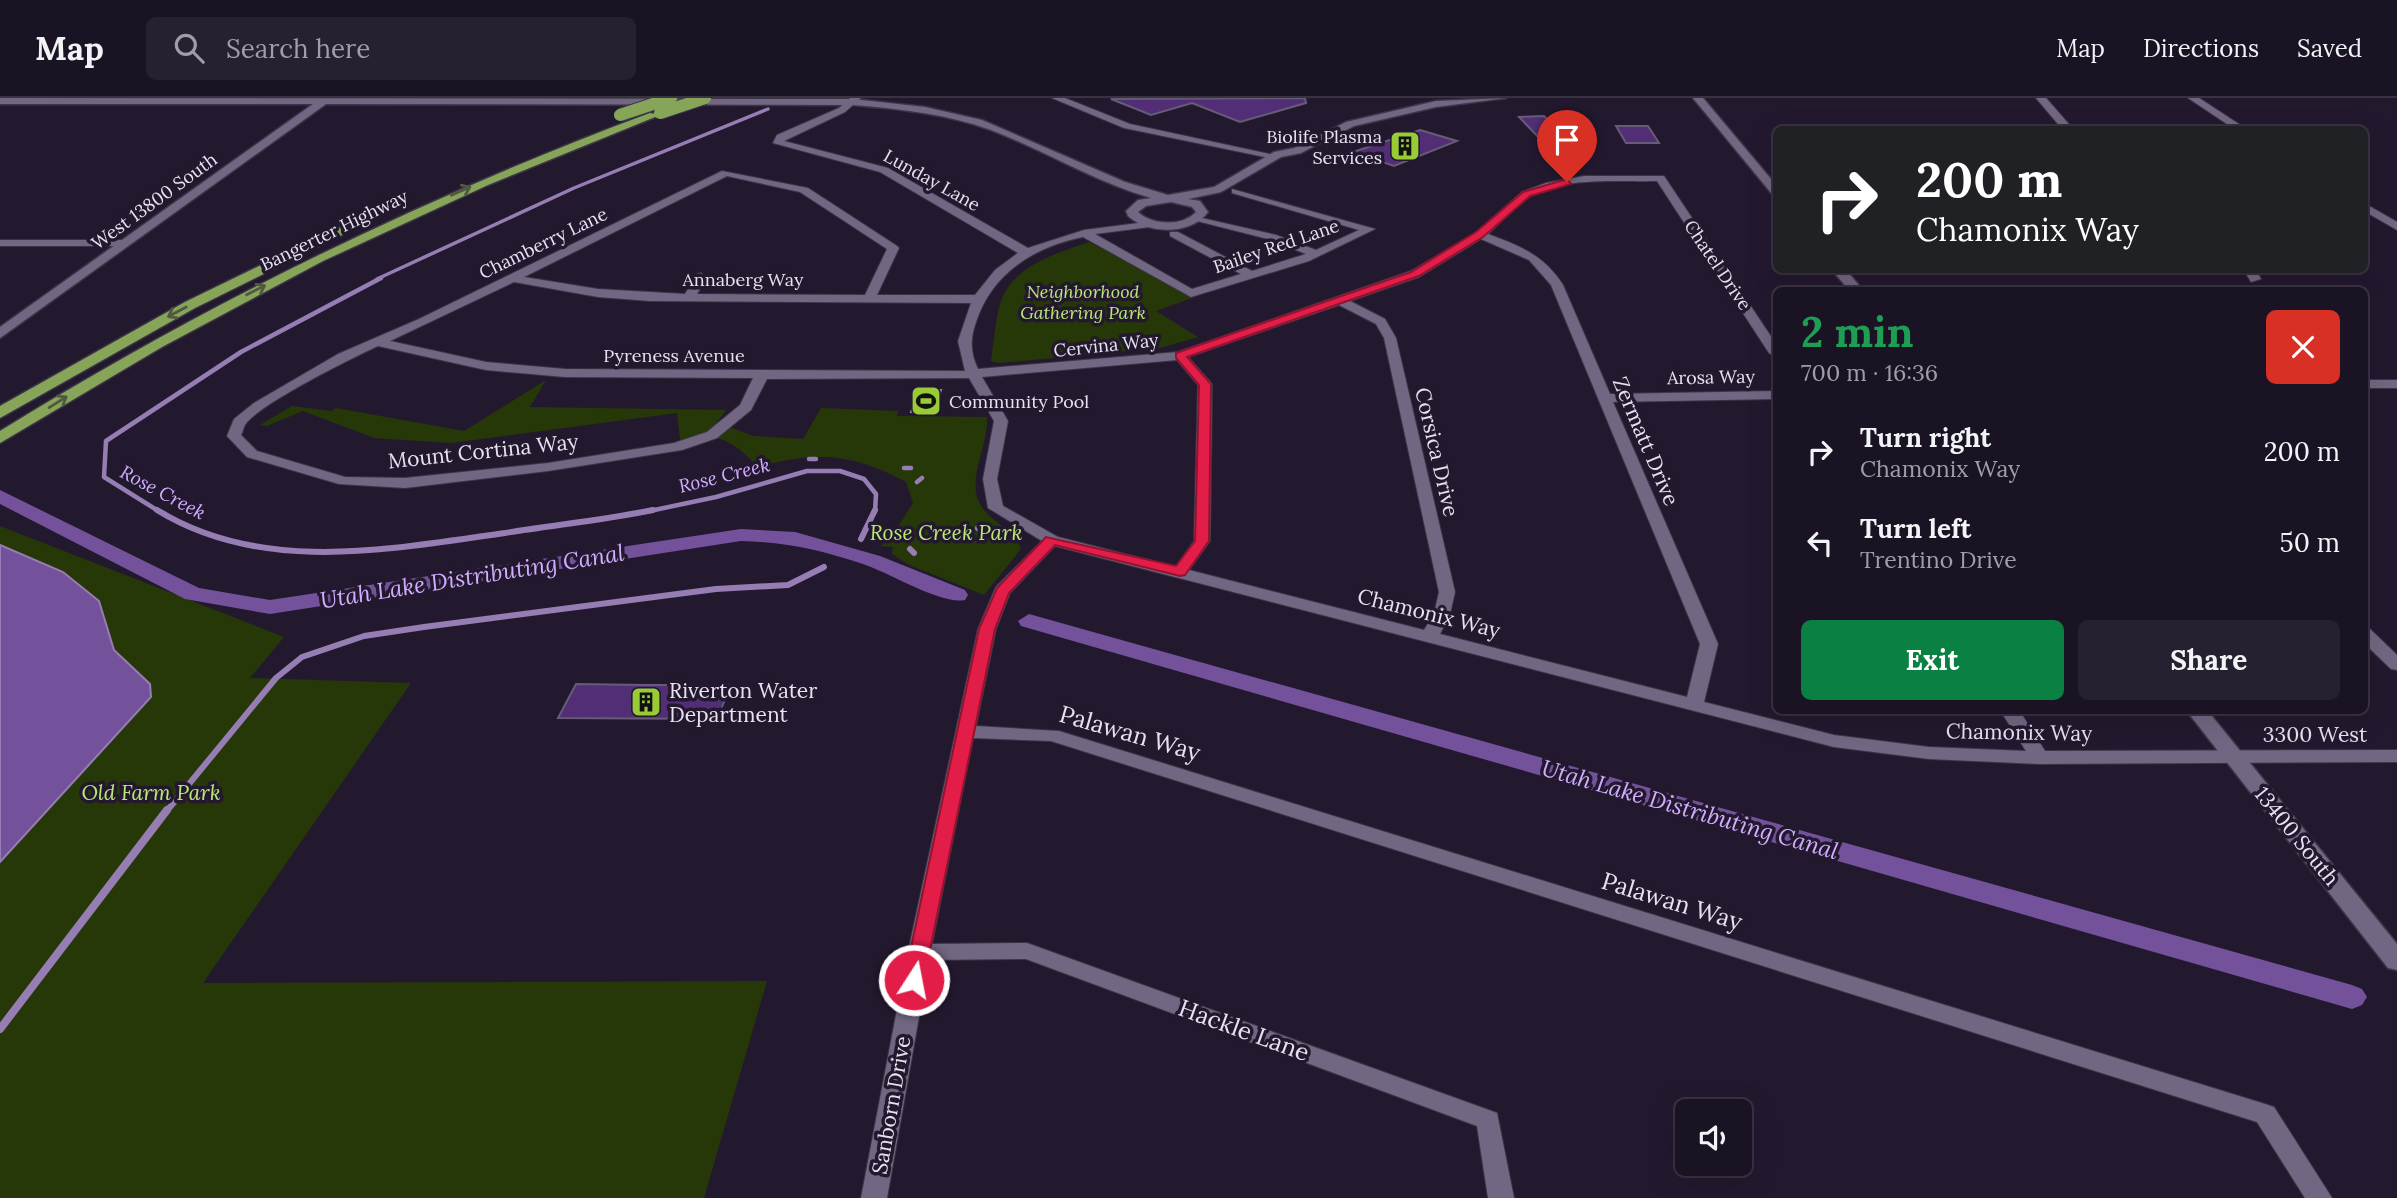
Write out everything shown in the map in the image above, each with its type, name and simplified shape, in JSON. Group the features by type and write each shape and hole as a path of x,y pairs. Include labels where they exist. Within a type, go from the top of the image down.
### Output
{"highway":[{"name":"Bangerter Highway","path":"0,413 154,324 306,247 447,183 620,115 671,98"},
{"name":"Bangerter Highway","path":"0,438 167,338 336,249 493,178 654,115 705,98"}],"street":[{"path":"1057,98 1127,126 1274,156"},
{"path":"1118,182 1170,191 1192,191 1274,156 1297,150 1350,124 1398,111 1502,98"},
{"path":"1698,98 1773,188"},
{"path":"2041,98 2066,126"},
{"path":"2193,98 2237,126"},
{"name":"West 13800 South","path":"0,334 328,99"},
{"path":"0,101 854,100 929,110 974,121 1015,136 1093,174 1168,198 1189,201 1200,215 1317,254"},
{"name":"Lunday Lane","path":"854,100 842,110 780,137 778,143 878,167 1027,253"},
{"path":"1093,174 1102,184 1129,198 1142,221 1176,224 1200,215 1293,158 1297,150"},
{"path":"1134,209 1168,198 1217,190 1252,167"},
{"name":"Chamberry Lane","path":"376,342 726,173 804,190 893,248 870,297"},
{"name":"Cervina Way","path":"975,375 1180,356 1415,274 1480,234 1526,194 1550,185 1584,179 1660,178"},
{"name":"Chatel Drive","path":"1660,178 1773,348"},
{"name":"Bailey Red Lane","path":"1084,233 1191,293 1317,254 1369,229 1236,191"},
{"name":"Chamonix Way","path":"1107,227 1134,209"},
{"path":"2368,209 2397,227"},
{"name":"Chamonix Way","path":"1154,224 1107,227 1027,253 990,279 976,299 964,343 975,375 1001,421 989,479 996,508 1052,540 1834,741 1929,753 2040,758 2232,755"},
{"path":"1174,234 1251,275"},
{"name":"Zermatt Drive","path":"1480,234 1527,252 1548,267 1709,644 1694,704"},
{"path":"0,243 125,243"},
{"path":"1842,273 1853,287"},
{"path":"689,297 701,277"},
{"name":"Annaberg Way","path":"511,278 598,293 689,297 976,299"},
{"name":"Corsica Drive","path":"1340,300 1381,322 1390,338 1447,592 1442,614 1430,636"},
{"name":"Mount Cortina Way","path":"376,342 343,357 259,406 239,422 234,436 252,454 344,481 405,483 548,467 677,447 712,435 746,407 762,374"},
{"name":"Pyreness Avenue","path":"376,342 486,366 531,372 975,375"},
{"path":"1180,356 1205,384 1202,541 1180,572"},
{"path":"2368,384 2397,384"},
{"name":"Arosa Way","path":"1605,398 1773,395"},
{"name":"Sanborn Drive","path":"874,1198 919,952 987,629 1002,591 1052,540"},
{"path":"2368,637 2397,665"},
{"path":"2012,714 2040,758"},
{"name":"13400 South","path":"2199,714 2397,961"},
{"name":"Palawan Way","path":"964,732 1052,735 2265,1114 2319,1198"},
{"name":"3300 West","path":"2232,755 2397,756"},
{"name":"Hackle Lane","path":"919,952 1027,951 1488,1120 1502,1198"}],"green space":[{"name":"Neighborhood Gathering Park","path":"1089,242 1195,297 1156,311 1198,337 1160,348 999,363 991,361 1001,301 1015,279 1038,263"},
{"name":"Rose Creek Park","path":"546,380 530,407 726,410 717,422 753,436 803,439 821,408 898,411 897,416 987,417 975,484 976,494 984,510 1013,536 1021,549 984,595 907,564 892,554 893,547 880,546 890,539 913,503 906,482 868,465 833,458 798,459 757,467 741,451 723,440 703,436 680,440 677,413 451,443 374,438 303,411 267,426 260,425 292,406 332,411 336,408 464,431"},
{"name":"Old Farm Park","path":"0,526 284,637 250,678 411,683 203,983 767,981 704,1198 0,1198"}],"shaded area":[{"name":"Community Pool","path":"919,390 941,390 933,413 911,412"},
{"path":"0,545 63,572 99,601 114,650 150,684 151,697 0,862"}],"building":[{"path":"1305,98 1306,103 1240,122 1192,103 1151,115 1111,99"},
{"path":"1544,116 1570,143 1545,144 1519,117"},
{"path":"1616,126 1648,126 1659,143 1626,143"},
{"name":"Biolife Plasma Services","path":"1420,130 1457,141 1394,166 1353,152"},
{"name":"Riverton Water Department","path":"576,684 731,685 717,719 558,718"}],"waterway":[{"name":"Rose Creek","path":"377,279 574,188 768,109"},
{"name":"Rose Creek","path":"160,512 104,477 106,441 241,352 381,278"},
{"path":"809,459 816,459"},
{"path":"904,468 911,468"},
{"name":"Rose Creek","path":"645,512 716,497 807,471 840,471 864,479 876,494 875,512"},
{"path":"917,482 922,478"},
{"name":"Utah Lake Distributing Canal","path":"0,496 193,594 270,607 741,535 788,536 873,560 957,595"},
{"name":"Rose Creek","path":"157,510 197,530 240,543 283,550 328,552 417,545 653,510"},
{"name":"Rose Creek","path":"861,539 875,510"},
{"path":"978,528 982,531"},
{"path":"910,549 914,553"},
{"name":"Rose Creek","path":"166,812 276,678 302,657 364,636 424,627 716,589 788,585 824,567"},
{"name":"Utah Lake Distributing Canal","path":"1029,621 2352,997"},
{"name":"Rose Creek","path":"0,1029 167,810"}],"place":[{"name":"Biolife Plasma Services","path":"1405,146"},
{"name":"Community Pool","path":"926,401"},
{"name":"Riverton Water Department","path":"646,702"}],"route":[{"path":"914,980 987,629 1002,591 1052,540 1180,572 1202,541 1205,384 1180,356 1415,274 1480,234 1526,194 1567,182"}]}
